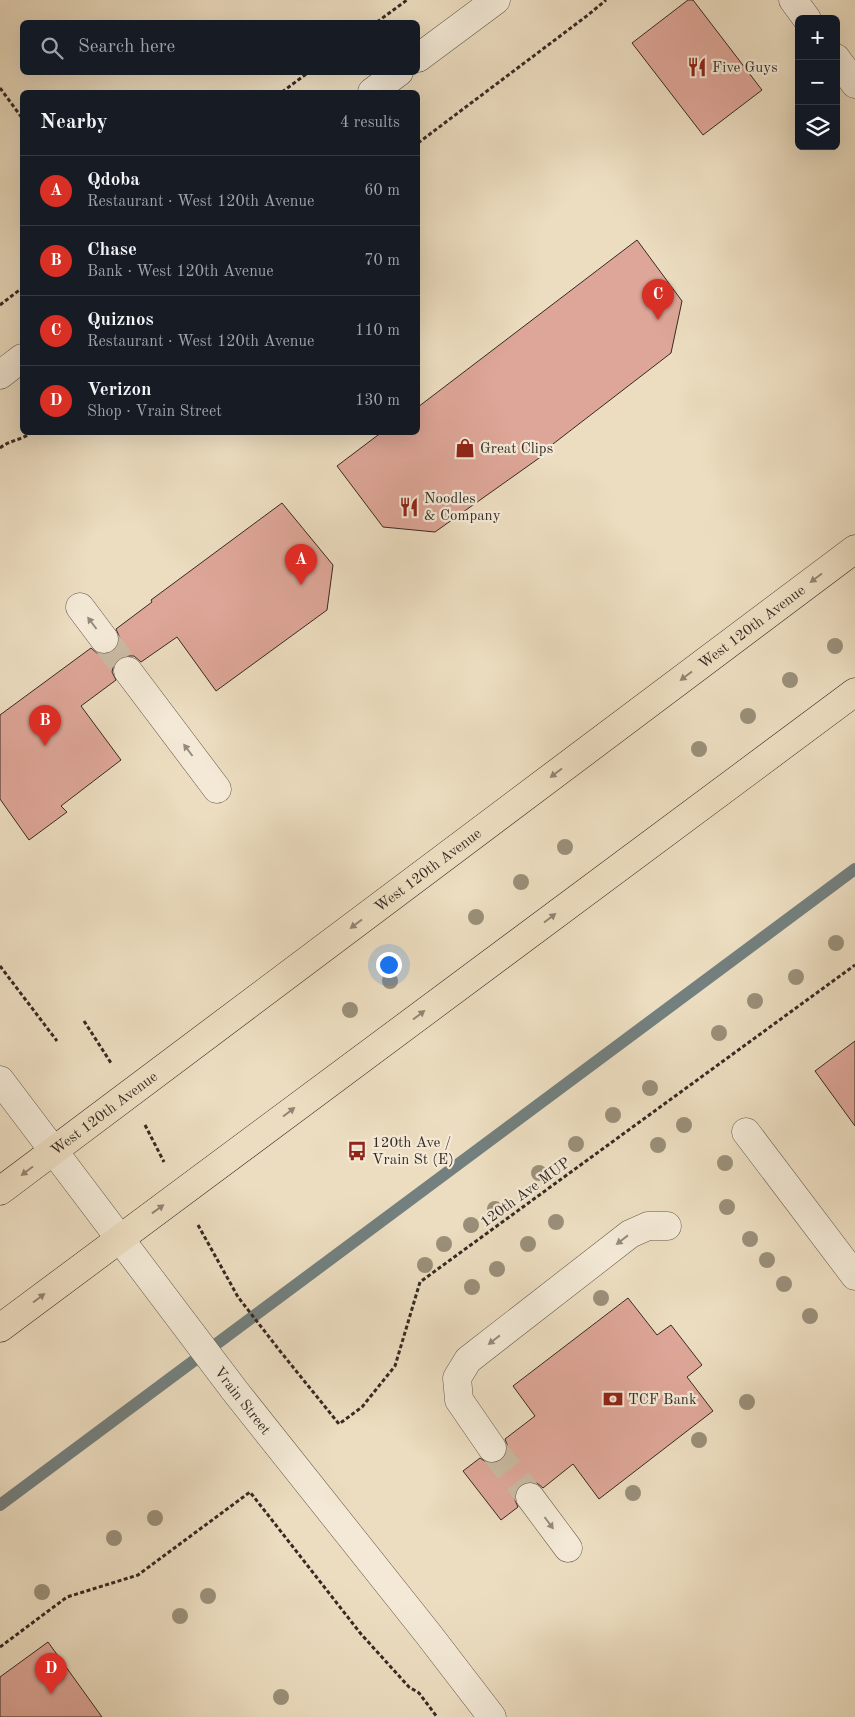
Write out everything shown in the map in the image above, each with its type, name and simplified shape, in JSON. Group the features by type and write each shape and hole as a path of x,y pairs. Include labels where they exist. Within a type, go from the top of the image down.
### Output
{"main road":[{"name":"West 120th Avenue","path":"0,1191 855,549"},
{"path":"0,1328 180,1192 855,692"}],"street":[{"path":"420,57 496,0"},
{"path":"793,0 804,15"},
{"path":"837,60 855,84"},
{"path":"375,90 395,75"},
{"path":"0,375 20,360"},
{"path":"80,607 104,639"},
{"path":"128,671 217,789"},
{"name":"Vrain Street","path":"0,1080 235,1392 430,1635 492,1717"},
{"path":"746,1132 855,1276"},
{"path":"492,1448 459,1400 457,1378 468,1360 630,1234 648,1226 667,1226"},
{"path":"530,1498 568,1548"}],"path":[{"path":"380,20 407,0"},
{"path":"420,141 606,0"},
{"path":"285,90 305,75"},
{"path":"0,88 20,115"},
{"path":"0,305 20,290"},
{"path":"0,448 9,441 25,438 28,435"},
{"name":"120th Ave MUP","path":"180,1192 238,1296 338,1424 362,1407 395,1366 420,1282 855,965"},
{"path":"0,966 57,1041"},
{"path":"84,1021 102,1047 129,1094 180,1192"},
{"path":"0,1647 67,1598 138,1575 250,1492 361,1634 409,1686 418,1693 437,1717"}],"building":[{"name":"Five Guys","path":"688,0 693,0 762,90 703,135 632,43"},
{"path":"637,240 682,301 671,353 540,454 542,456 435,532 383,527 337,466 378,435 420,435 420,405"},
{"path":"282,503 333,565 327,610 216,691 177,637 141,662 134,656 118,659 114,664 112,672 116,680 81,706 121,760 61,806 67,812 29,840 0,799 0,715 91,648 98,654 114,651 118,646 120,638 116,629 152,602 151,600"},
{"path":"855,1041 855,1126 815,1071"},
{"name":"TCF Bank","path":"628,1298 657,1335 671,1325 702,1365 687,1377 713,1411 599,1499 573,1464 543,1488 537,1483 529,1481 520,1485 514,1498 518,1507 501,1520 463,1471 480,1458 493,1464 501,1461 506,1455 508,1447 505,1439 535,1416 513,1386"},
{"path":"48,1642 102,1717 0,1717 0,1677"}],"waterway":[{"path":"0,1505 855,869"}],"tunnel":[{"path":"104,639 128,671"},
{"path":"492,1448 530,1497"}],"place":[{"name":"Five Guys","path":"697,67"},
{"name":"Quiznos","path":"658,320"},
{"name":"Great Clips","path":"465,448"},
{"name":"Noodles & Company","path":"409,507"},
{"name":"Qdoba","path":"301,585"},
{"name":"Chase","path":"45,746"},
{"name":"120th Ave / Vrain St (E)","path":"357,1151"},
{"name":"TCF Bank","path":"613,1399"},
{"name":"Verizon","path":"51,1694"}]}
